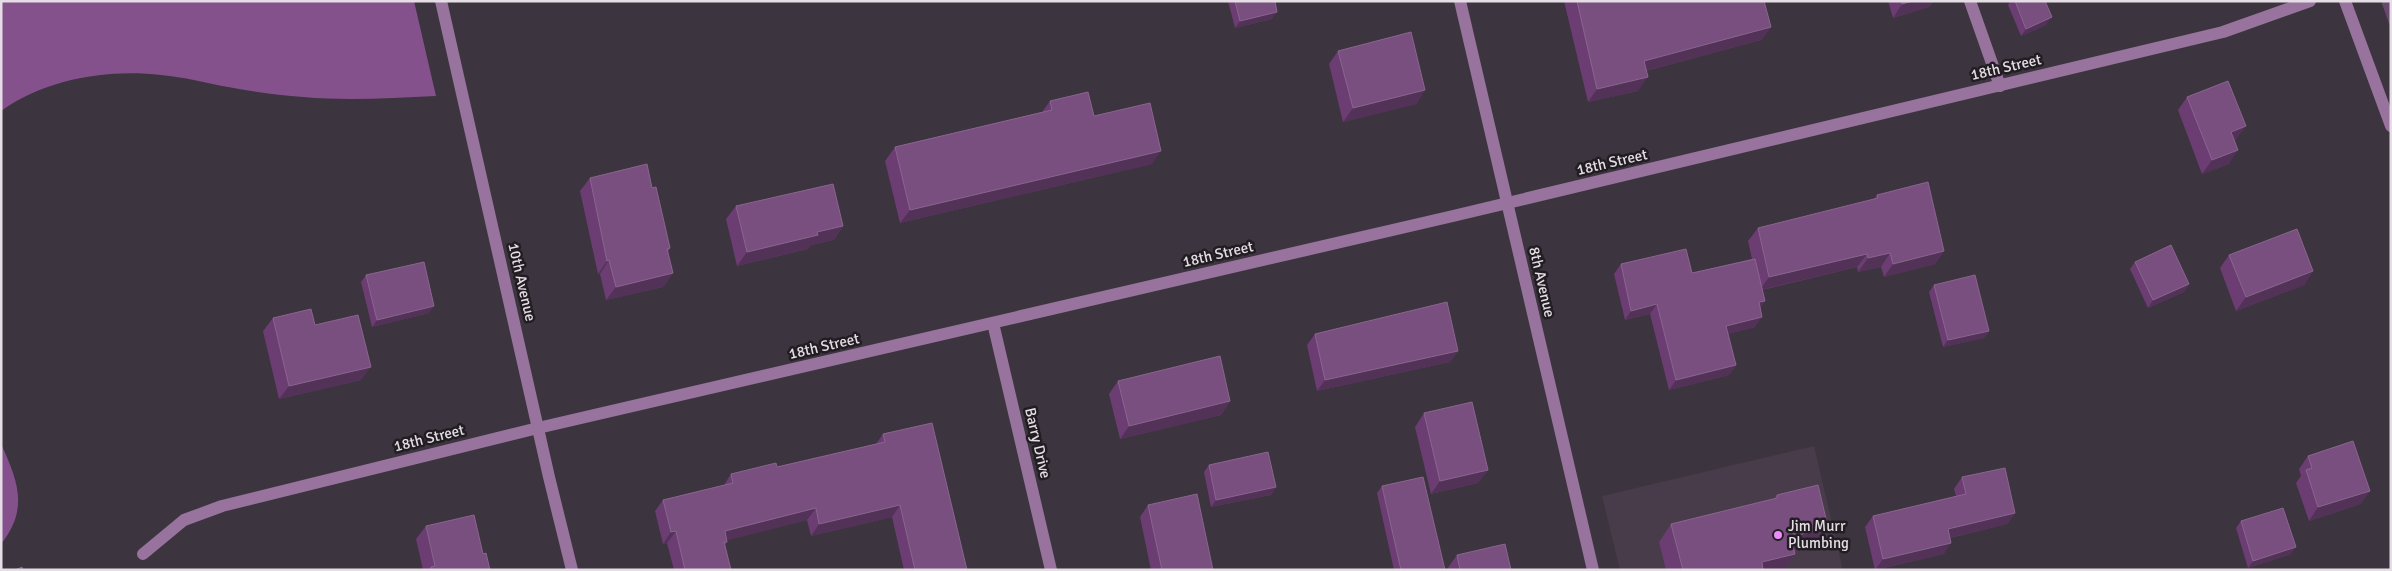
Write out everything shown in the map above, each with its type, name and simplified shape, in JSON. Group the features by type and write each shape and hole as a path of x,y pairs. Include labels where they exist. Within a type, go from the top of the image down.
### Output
{"street":[{"name":"10th Avenue","path":"441,1 572,570"},
{"name":"8th Avenue","path":"1460,1 1593,570"},
{"path":"1970,1 2000,86"},
{"name":"18th Street","path":"143,554 174,526 207,510 538,428 1508,203 2000,86 2223,32 2310,1"},
{"path":"2345,1 2391,126"},
{"name":"Barry Drive","path":"994,323 1051,570"}],"shaded area":[{"path":"1,1 414,1 436,96 353,99 303,97 247,90 170,76 120,74 99,75 57,84 37,91 1,111"},
{"path":"2381,1 2391,1 2391,29"},
{"path":"1,444 16,483 18,507 10,531 1,544"},
{"path":"1814,446 1843,570 1620,570 1602,496"}],"building":[{"path":"1235,1 1275,1 1277,12 1240,21"},
{"path":"1577,1 1764,1 1771,27 1644,61 1648,77 1597,89"},
{"path":"1901,1 1913,1 1902,4"},
{"path":"2015,1 2045,1 2052,17 2026,29"},
{"path":"1411,32 1425,90 1353,108 1338,51"},
{"path":"2228,81 2246,126 2231,132 2238,150 2212,160 2187,97"},
{"path":"1088,92 1094,116 1150,103 1161,151 910,210 895,147 1052,110 1050,101"},
{"path":"647,164 652,188 656,187 670,248 667,249 673,273 616,287 609,260 607,261 590,178"},
{"path":"1928,182 1944,251 1893,264 1890,253 1868,258 1867,254 1769,277 1758,228 1878,198 1877,195"},
{"path":"833,184 843,226 817,232 818,235 747,252 736,206"},
{"path":"2297,229 2313,271 2246,297 2229,255"},
{"path":"2171,245 2189,284 2153,300 2135,262"},
{"path":"1686,249 1692,273 1755,259 1765,301 1759,302 1762,317 1726,326 1736,365 1676,380 1657,304 1631,311 1621,264"},
{"path":"424,262 434,306 377,320 366,275"},
{"path":"1975,275 1989,331 1948,340 1934,285"},
{"path":"1447,302 1458,351 1325,380 1315,334"},
{"path":"311,309 315,325 358,315 371,367 289,386 273,318"},
{"path":"1220,356 1230,401 1129,426 1118,381"},
{"path":"1472,402 1488,470 1440,481 1424,413"},
{"path":"932,423 967,570 915,570 900,505 819,524 816,508 725,531 727,542 724,542 731,570 685,570 676,531 671,532 663,500 733,483 731,474 776,463 777,467 885,442 883,434"},
{"path":"2353,441 2370,491 2318,507 2306,470 2312,468 2308,456"},
{"path":"1268,452 1276,487 1216,500 1209,465"},
{"path":"2005,468 2015,513 1948,529 1951,543 1883,559 1873,516 1966,494 1962,477"},
{"path":"1423,477 1445,570 1401,570 1382,486"},
{"path":"1818,485 1828,527 1791,537 1795,554 1762,562 1763,570 1683,570 1671,524 1777,498 1777,495"},
{"path":"1197,494 1213,570 1162,570 1148,505"},
{"path":"2283,508 2296,547 2253,561 2241,521"},
{"path":"474,515 483,554 486,553 490,570 431,570 431,567 435,566 426,526"},
{"path":"1505,544 1511,570 1460,570 1457,555"}],"place":[{"name":"Jim Murr Plumbing","path":"1778,535"}]}
